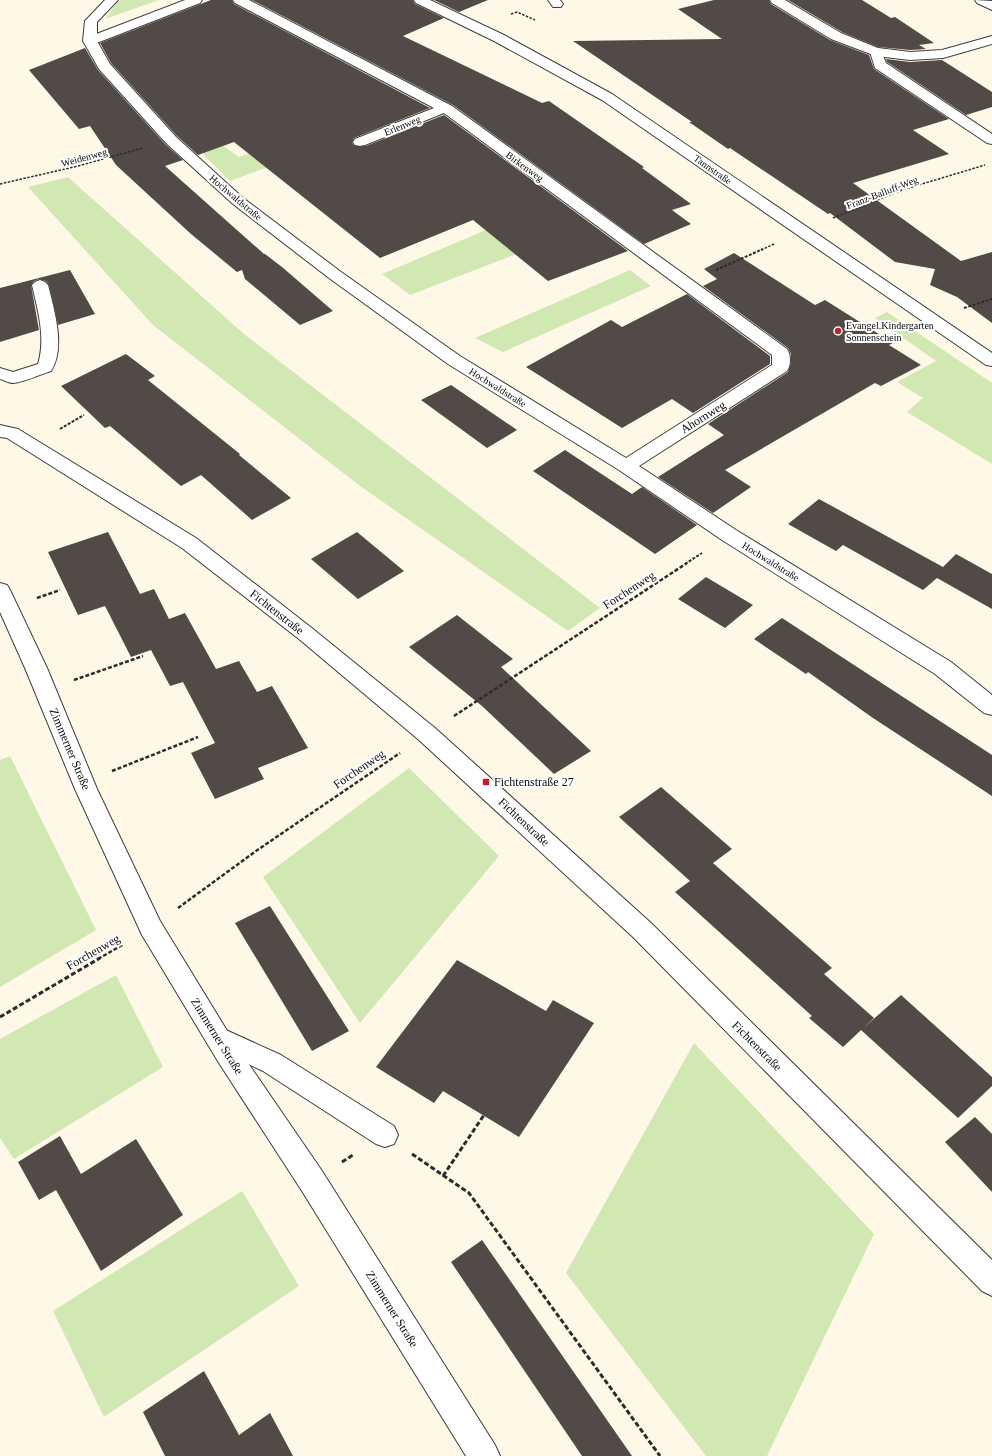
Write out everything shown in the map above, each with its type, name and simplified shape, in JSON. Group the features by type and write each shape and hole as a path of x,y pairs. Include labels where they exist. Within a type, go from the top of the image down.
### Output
{"street":[{"path":"90,41 91,20 112,0"},
{"name":"Birkenweg","path":"239,0 445,108 781,353 781,368"},
{"name":"Tannstraße","path":"420,0 499,38 607,97 992,361"},
{"path":"776,0 836,36 876,52 910,56 943,54 992,40"},
{"path":"981,0 992,6"},
{"name":"Hochwaldstraße","path":"90,41 104,66 171,140 238,201 335,276 454,360 626,466 729,535 943,668 992,707"},
{"name":"Erlenweg","path":"360,142 445,108"},
{"name":"Ahornweg","path":"626,466 781,368"},
{"name":"Fichtenstraße","path":"0,431 12,433 189,543 306,634 427,734 642,930 992,1281"},
{"name":"Zimmerner Straße","path":"0,590 45,690 84,783 151,928 217,1038 312,1181 484,1456"}],"lane":[{"path":"90,41 196,0"},
{"path":"876,52 880,65 990,137"},
{"path":"0,373 13,378 45,367 50,351 48,319 40,285"},
{"path":"217,1038 272,1063 385,1135"}],"path":[{"path":"517,12 538,21"},
{"name":"Weidenweg","path":"0,184 78,166 171,140"},
{"name":"Franz-Balluff-Weg","path":"802,231 902,190 992,163"},
{"path":"687,284 775,244"},
{"name":"Forchenweg","path":"0,1017 151,928 256,851 427,734 729,535"},
{"path":"45,690 143,656"},
{"path":"84,783 198,737"},
{"path":"443,1176 484,1115"},
{"path":"312,1181 385,1135 469,1193 660,1456"}],"green space":[{"path":"121,0 159,0 105,19"},
{"path":"311,132 335,142 230,181 190,141 207,134 239,157"},
{"path":"68,177 244,334 600,608 568,631 360,486 153,325 28,187"},
{"path":"504,220 576,231 410,295 382,274 479,233"},
{"path":"630,270 651,286 503,352 475,338"},
{"path":"887,312 992,383 992,464 907,412 923,398 897,382 936,361 875,318"},
{"path":"10,756 96,930 0,987 0,760"},
{"path":"409,768 499,856 360,1023 263,877"},
{"path":"116,975 163,1067 14,1159 0,1138 0,1039"},
{"path":"694,1043 874,1234 767,1456 706,1456 566,1273"},
{"path":"242,1191 299,1286 104,1417 53,1311"}],"building":[{"path":"211,0 232,0 234,4 430,108 354,138 352,143 355,146 366,146 444,115 628,251 548,281 473,220 380,258 234,142 198,155 177,136 111,63 100,43"},
{"path":"252,0 413,0 415,4 444,18 403,36 542,103 549,101 644,167 642,168 691,204 672,210 691,224 644,244 453,105"},
{"path":"434,0 488,0 459,12"},
{"path":"714,0 769,0 771,4 830,40 869,55 874,69 949,119 913,130 949,154 853,183 961,261 992,252 992,323 957,297 930,285 935,269 895,262 830,213 828,214 730,148 728,149 689,122 692,122 573,41 722,39 678,9"},
{"path":"788,0 862,0 891,18 895,17 934,43 919,45 926,49 910,50 878,47 842,32"},
{"path":"85,48 98,70 165,144 183,160 165,166 264,254 282,267 333,311 300,325 245,279 242,270 237,272 191,234 116,165 90,126 79,129 29,70"},
{"path":"886,59 910,62 942,60 992,92 992,107 966,115 887,62"},
{"path":"734,253 815,305 825,300 893,343 889,345 921,365 881,386 875,383 725,470 751,487 713,513 658,477 724,435 708,424 788,372 791,363 791,354 788,348 703,286 717,279 704,269"},
{"path":"70,270 95,314 58,325 49,285 46,281 39,279 34,281 31,285 39,330 0,342 0,288"},
{"path":"687,294 770,356 770,364 693,413 672,399 622,428 526,367 611,320 622,327"},
{"path":"126,354 155,376 148,380 240,454 239,455 291,498 252,520 201,475 181,486 110,426 105,428 61,386"},
{"path":"451,385 517,430 487,448 421,400"},
{"path":"565,450 632,494 642,487 697,525 655,554 533,471"},
{"path":"819,499 943,567 956,554 992,574 992,609 937,578 923,590 843,545 836,551 788,524"},
{"path":"108,532 140,594 154,589 169,619 185,613 216,669 239,661 257,692 272,686 308,748 258,768 264,779 215,799 191,753 215,743 183,682 170,686 151,650 131,657 105,606 78,615 48,552"},
{"path":"357,532 404,571 358,599 311,559"},
{"path":"706,577 753,605 725,628 678,599"},
{"path":"457,615 513,659 501,667 591,751 554,774 482,706 409,647"},
{"path":"782,618 992,755 992,796 873,718 808,672 806,674 754,639"},
{"path":"661,787 732,849 713,863 832,968 824,974 874,1018 843,1047 809,1018 812,1016 675,892 690,881 619,817"},
{"path":"270,906 349,1031 312,1051 235,923"},
{"path":"457,960 546,1011 553,1000 594,1023 519,1137 443,1091 434,1103 376,1067"},
{"path":"901,995 992,1077 992,1086 958,1118 861,1030"},
{"path":"975,1117 992,1134 992,1192 945,1142"},
{"path":"60,1136 81,1174 136,1139 183,1215 101,1271 56,1190 39,1200 18,1162"},
{"path":"482,1240 632,1456 582,1456 451,1262"},
{"path":"204,1371 239,1435 270,1413 293,1456 165,1456 143,1412"}],"place":[{"name":"Evangel.Kindergarten Sonnenschein","path":"838,331"},
{"name":"Fichtenstraße 27","path":"486,782"}]}
